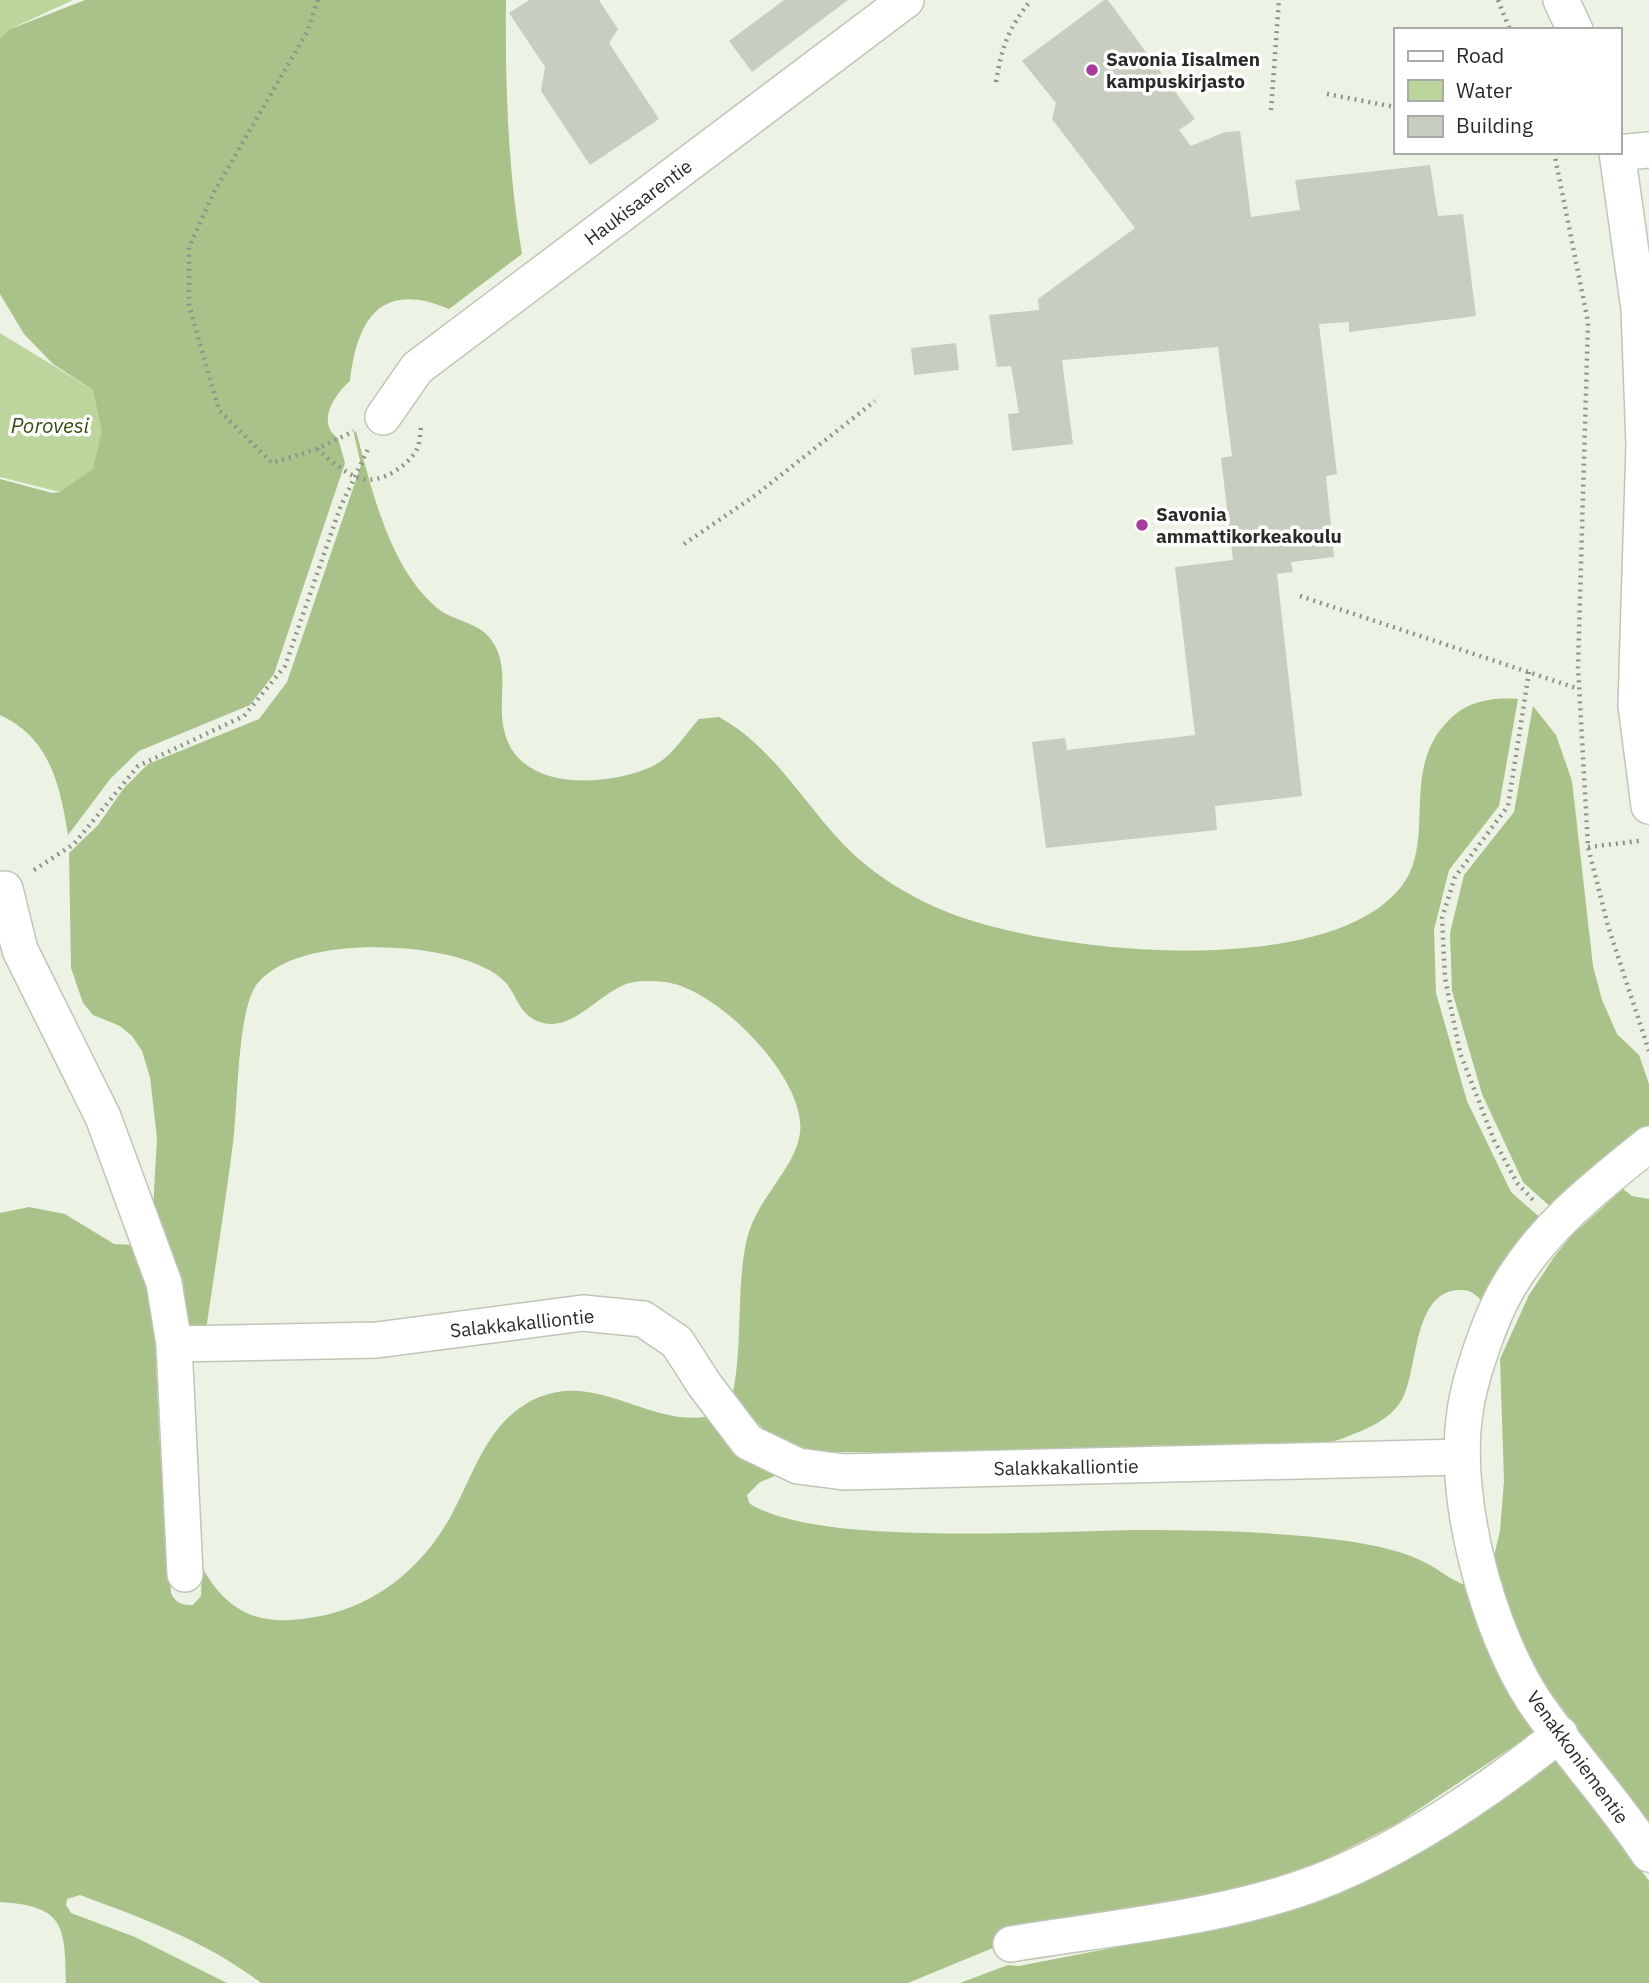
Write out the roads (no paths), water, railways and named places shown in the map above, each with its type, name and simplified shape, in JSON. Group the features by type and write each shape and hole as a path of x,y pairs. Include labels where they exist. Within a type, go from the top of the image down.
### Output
{"street":[{"name":"Haukisaarentie","path":"383,417 417,368 906,0"},
{"path":"1561,0 1574,28"},
{"path":"1621,152 1649,150"},
{"path":"1617,154 1639,309 1644,444 1636,705 1649,806"},
{"path":"5,889 20,950 103,1116 164,1283 173,1344 185,1574"},
{"name":"Venakkoniementie","path":"1649,1144 1589,1191 1546,1236 1505,1293 1480,1357 1465,1411 1462,1457 1479,1575 1505,1646 1534,1700 1649,1854"},
{"name":"Salakkakalliontie","path":"173,1344 377,1340 583,1313 643,1319 677,1342 704,1384 748,1442 798,1466 844,1472 1462,1457"},
{"path":"1011,1944 1246,1905 1331,1878 1398,1845 1520,1765 1560,1734"}],"water":[{"path":"0,0 73,0 8,30 0,38"},
{"name":"Porovesi","path":"0,333 93,390 102,431 93,469 60,492 0,477"}],"place":[{"name":"Savonia Iisalmen kampuskirjasto","path":"1092,70"},
{"name":"Savonia ammattikorkeakoulu","path":"1142,525"}]}
